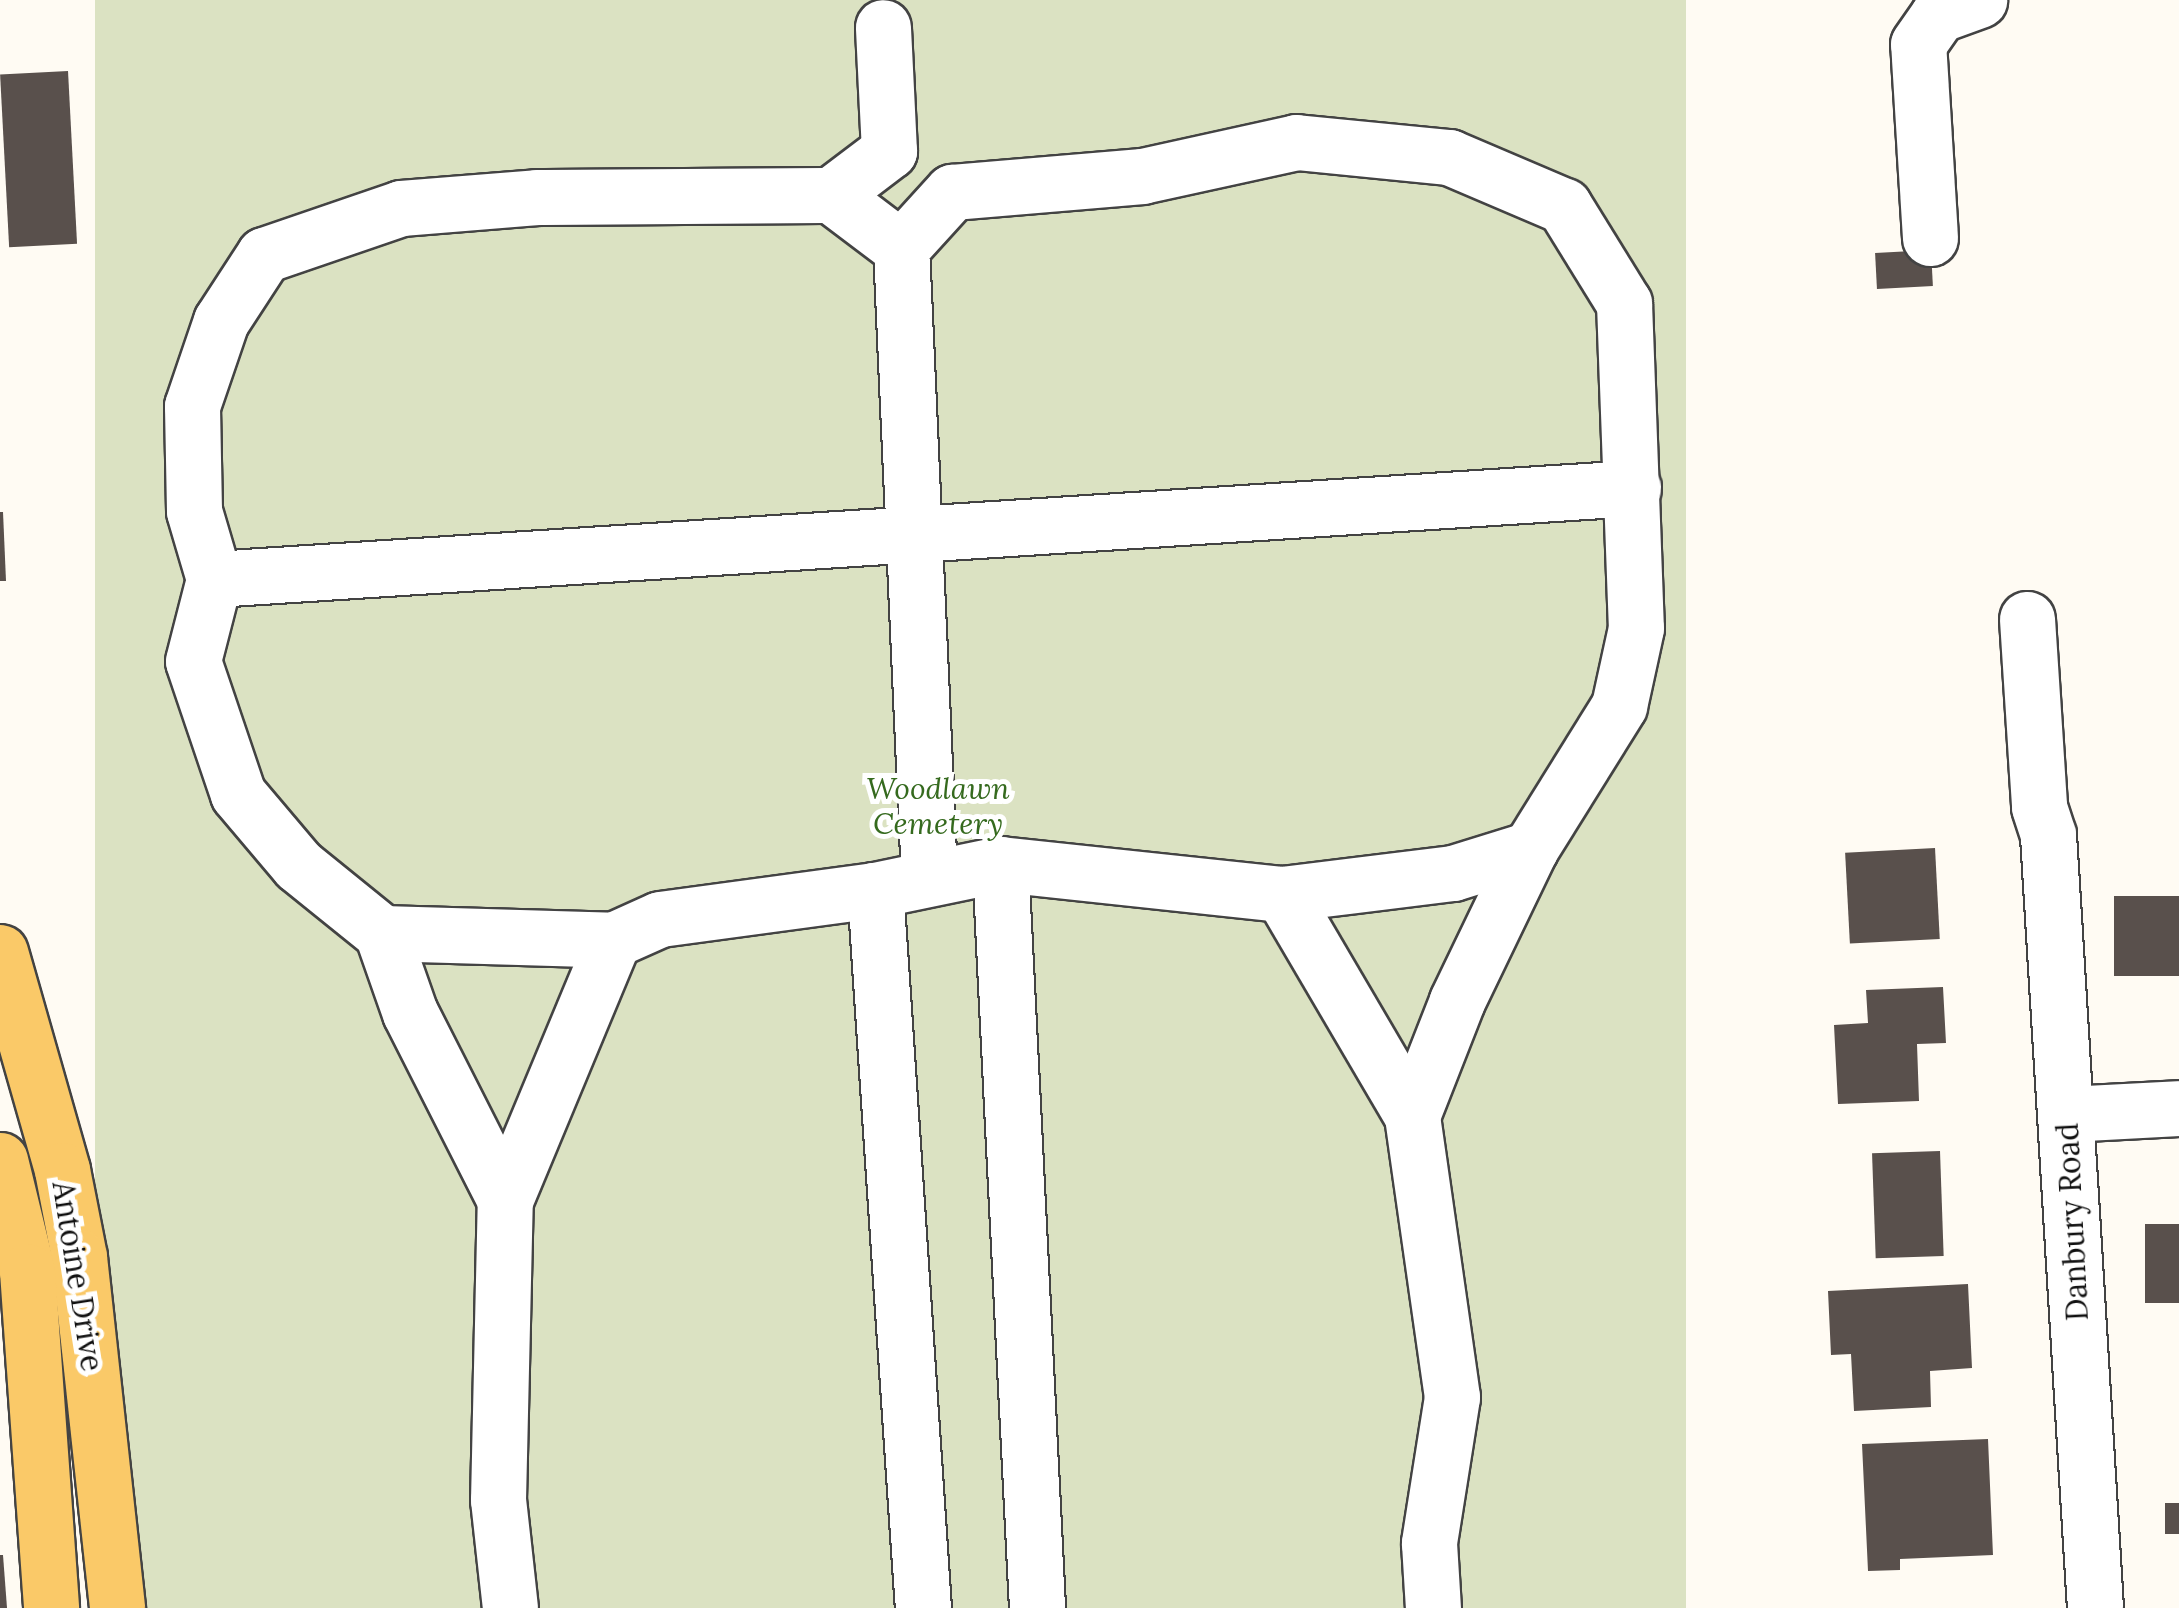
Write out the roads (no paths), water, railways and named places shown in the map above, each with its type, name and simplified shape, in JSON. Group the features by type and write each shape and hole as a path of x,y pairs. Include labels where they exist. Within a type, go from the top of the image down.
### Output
{"main road":[{"name":"Antoine Drive","path":"0,952 62,1170 79,1257 117,1608"},
{"name":"Antoine Drive","path":"0,1160 51,1608"}],"street":[{"path":"1930,238 1918,44 1938,15 1979,0"},
{"path":"882,27 889,152"},
{"path":"889,152 952,192 1142,176 1296,142 1449,157 1564,206 1624,303 1634,488 1636,628 1619,706 1530,849 1457,1002 1412,1116"},
{"path":"505,1200 410,1013 382,933 298,865 238,794 194,661 214,579 194,510 192,406 221,322 264,256 401,208 537,197 832,195 889,152"},
{"path":"929,877 900,248 952,192"},
{"path":"832,195 900,248"},
{"path":"214,579 1634,488"},
{"name":"Danbury Road","path":"2027,620 2039,806 2048,836 2095,1608"},
{"path":"382,933 613,940 660,919 876,890 1000,864 1282,894 1453,874 1530,849"},
{"path":"1000,864 1037,1608"},
{"path":"876,890 923,1608"},
{"path":"1282,894 1412,1116 1452,1397 1429,1544 1433,1608"},
{"path":"510,1608 498,1500 505,1200 613,940"},
{"path":"2066,1114 2179,1108"},
{"path":"14,1272 79,1257"}],"park label":[{"name":"Woodlawn Cemetery","path":"938,805"}]}
